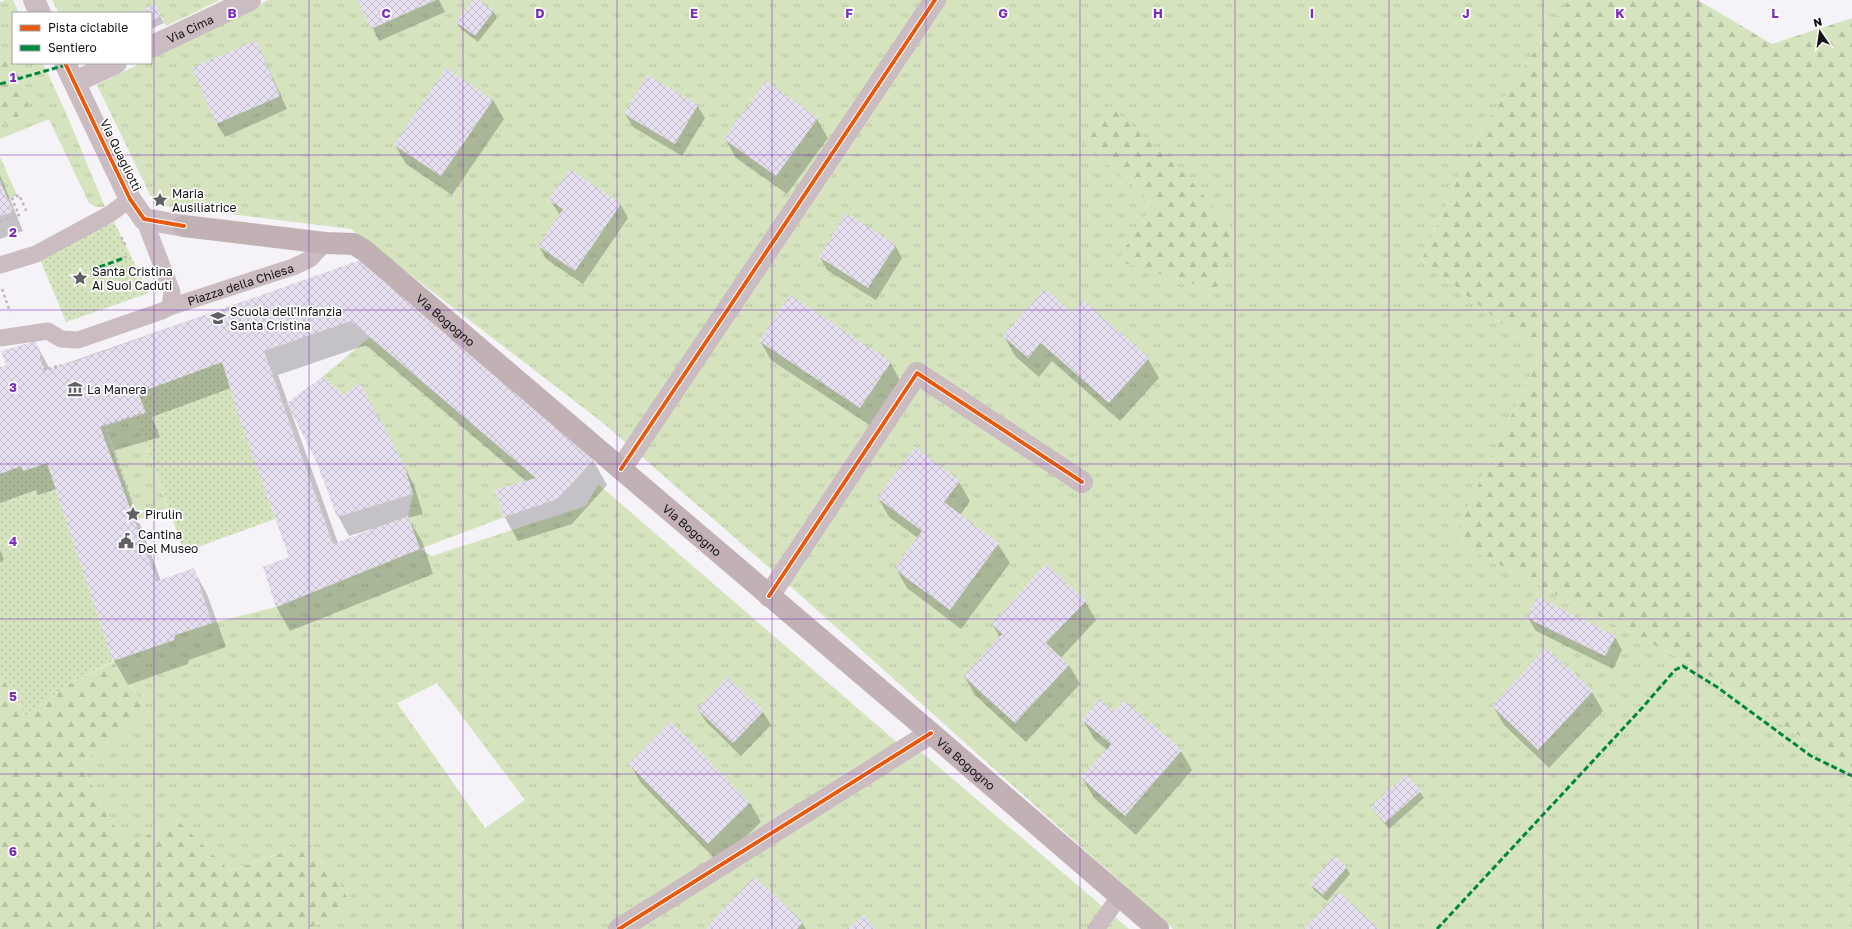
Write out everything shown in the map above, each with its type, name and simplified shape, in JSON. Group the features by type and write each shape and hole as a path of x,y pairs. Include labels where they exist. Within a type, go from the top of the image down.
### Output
{"main road":[{"name":"Via Bogogno","path":"184,226 325,243 354,244 365,251 931,733 1158,929"}],"street":[{"path":"34,0 40,12"},
{"name":"Via Cima","path":"152,47 250,0"},
{"path":"621,469 935,0"},
{"name":"Via Quagliotti","path":"66,64 130,199 144,219"},
{"path":"75,82 114,64"},
{"path":"144,219 184,226"},
{"path":"769,596 917,373 1082,482"},
{"path":"619,929 931,733"}],"lane":[{"path":"0,265 36,254 110,214 130,199"},
{"name":"Piazza della Chiesa","path":"144,219 172,292 170,307"},
{"name":"Piazza della Chiesa","path":"0,338 48,331 61,340 78,340 170,307 293,267 310,259 325,243"},
{"path":"1096,929 1120,896"}],"path":[{"path":"0,221 19,214 12,199 19,195 27,212"},
{"path":"118,231 126,248"},
{"path":"124,258 130,256 128,252"},
{"path":"134,516 136,515 105,425 146,413"}],"green space":[{"path":"13,0 19,12 12,12 12,58 0,58 0,2"},
{"path":"52,0 220,0 166,26 155,4 139,12 58,12"},
{"path":"268,0 1569,0 1475,140 1422,259 1540,355 1452,540 1689,663 1836,760 1852,767 1852,929 1173,929 790,586 603,423 351,229 155,205 97,85 139,64 152,64 152,58","holes":["1153,203 1216,291 1118,261"]},
{"path":"1569,0 1698,0 1772,44 1852,18 1852,767 1836,760 1689,663 1452,540 1540,355 1422,259 1475,140"},
{"path":"0,58 12,58 12,64 15,64 22,78 30,112 0,125"},
{"path":"15,64 43,64 66,113 105,207 96,207 89,203 49,119 0,139 0,125 30,112 22,78"},
{"path":"1108,104 1184,173 1238,235 1216,291 1117,261 1153,203 1083,143"},
{"path":"0,157 17,195 8,199 0,180"},
{"path":"114,222 149,293 66,322 39,257"},
{"path":"370,337 536,478 495,490 504,517 420,549 432,556 586,506 598,484 899,744 920,751 1129,929 308,929 353,905 309,843 229,871 177,820 126,846 80,764 148,711 113,661 174,640 175,635 212,623 276,607 419,549 408,516 413,494 404,465 360,383 344,395 322,377","holes":["437,683 525,800 485,828 397,703"]},
{"path":"222,362 275,519 184,552 136,416 146,413 138,393"},
{"path":"136,416 168,508 135,521 100,427"},
{"path":"47,463 113,661 71,683 25,716 0,673 0,474 21,466 24,471"},
{"path":"113,662 148,711 80,764 126,846 177,820 230,871 309,843 353,905 308,929 0,929 0,673 25,716 71,683"}],"building":[{"path":"358,0 436,0 371,29"},
{"path":"473,0 479,0 494,11 475,36 456,22"},
{"path":"155,4 161,16 152,20 152,12 139,12"},
{"path":"256,40 280,96 216,124 192,68"},
{"path":"446,68 493,100 441,176 394,145"},
{"path":"647,75 698,105 675,144 624,114"},
{"path":"766,81 818,118 776,176 724,139"},
{"path":"570,169 621,204 575,271 538,246 563,209 548,200"},
{"path":"0,180 13,212 0,216"},
{"path":"846,213 896,245 868,288 819,257"},
{"path":"363,259 593,460 558,499 504,517 495,490 536,478 351,321 264,351 333,544 408,516 420,549 276,607 263,567 289,557 241,423 222,362 138,393 146,413 100,427 157,581 194,568 212,623 175,635 174,640 113,661 47,463 23,471 21,466 0,474 0,367 6,365 1,351 36,341 45,370 76,361"},
{"path":"1045,289 1072,313 1083,300 1149,358 1109,403 1041,343 1028,358 1003,336"},
{"path":"790,295 891,362 860,408 759,341"},
{"path":"322,377 344,395 360,383 404,465 413,494 337,517 317,463 287,403"},
{"path":"915,447 960,481 944,502 999,543 950,610 894,569 922,531 877,498"},
{"path":"1046,564 1086,601 1046,643 1069,665 1015,723 963,676 1002,634 991,624"},
{"path":"1537,597 1616,636 1605,656 1527,618"},
{"path":"1546,648 1593,691 1538,750 1492,706"},
{"path":"727,677 764,711 733,743 697,709"},
{"path":"1100,699 1114,712 1124,700 1182,750 1125,816 1081,778 1111,744 1082,720"},
{"path":"671,722 750,803 708,844 628,764"},
{"path":"1406,775 1421,791 1385,823 1371,807"},
{"path":"1334,856 1347,867 1323,895 1310,884"},
{"path":"754,877 803,922 797,929 707,929 706,928"},
{"path":"1339,892 1379,929 1304,929"},
{"path":"864,915 875,929 847,929"}],"marked path":[{"path":"0,84 66,65"},
{"path":"91,270 124,258"},
{"path":"1437,929 1643,707 1675,670 1683,666 1717,687 1811,756 1852,776"}],"cycle path":[{"path":"621,469 935,0"},
{"path":"65,64 130,199 144,219 184,226"},
{"path":"769,596 917,373 1082,482"},
{"path":"619,929 931,733"}],"place":[{"name":"Maria Ausiliatrice","path":"160,200"},
{"name":"Santa Cristina Ai Suoi Caduti","path":"80,278"},
{"name":"Scuola dell'Infanzia Santa Cristina","path":"218,318"},
{"name":"La Manera","path":"75,389"},
{"name":"Pirulin","path":"133,514"},
{"name":"Cantina Del Museo","path":"126,541"}]}
